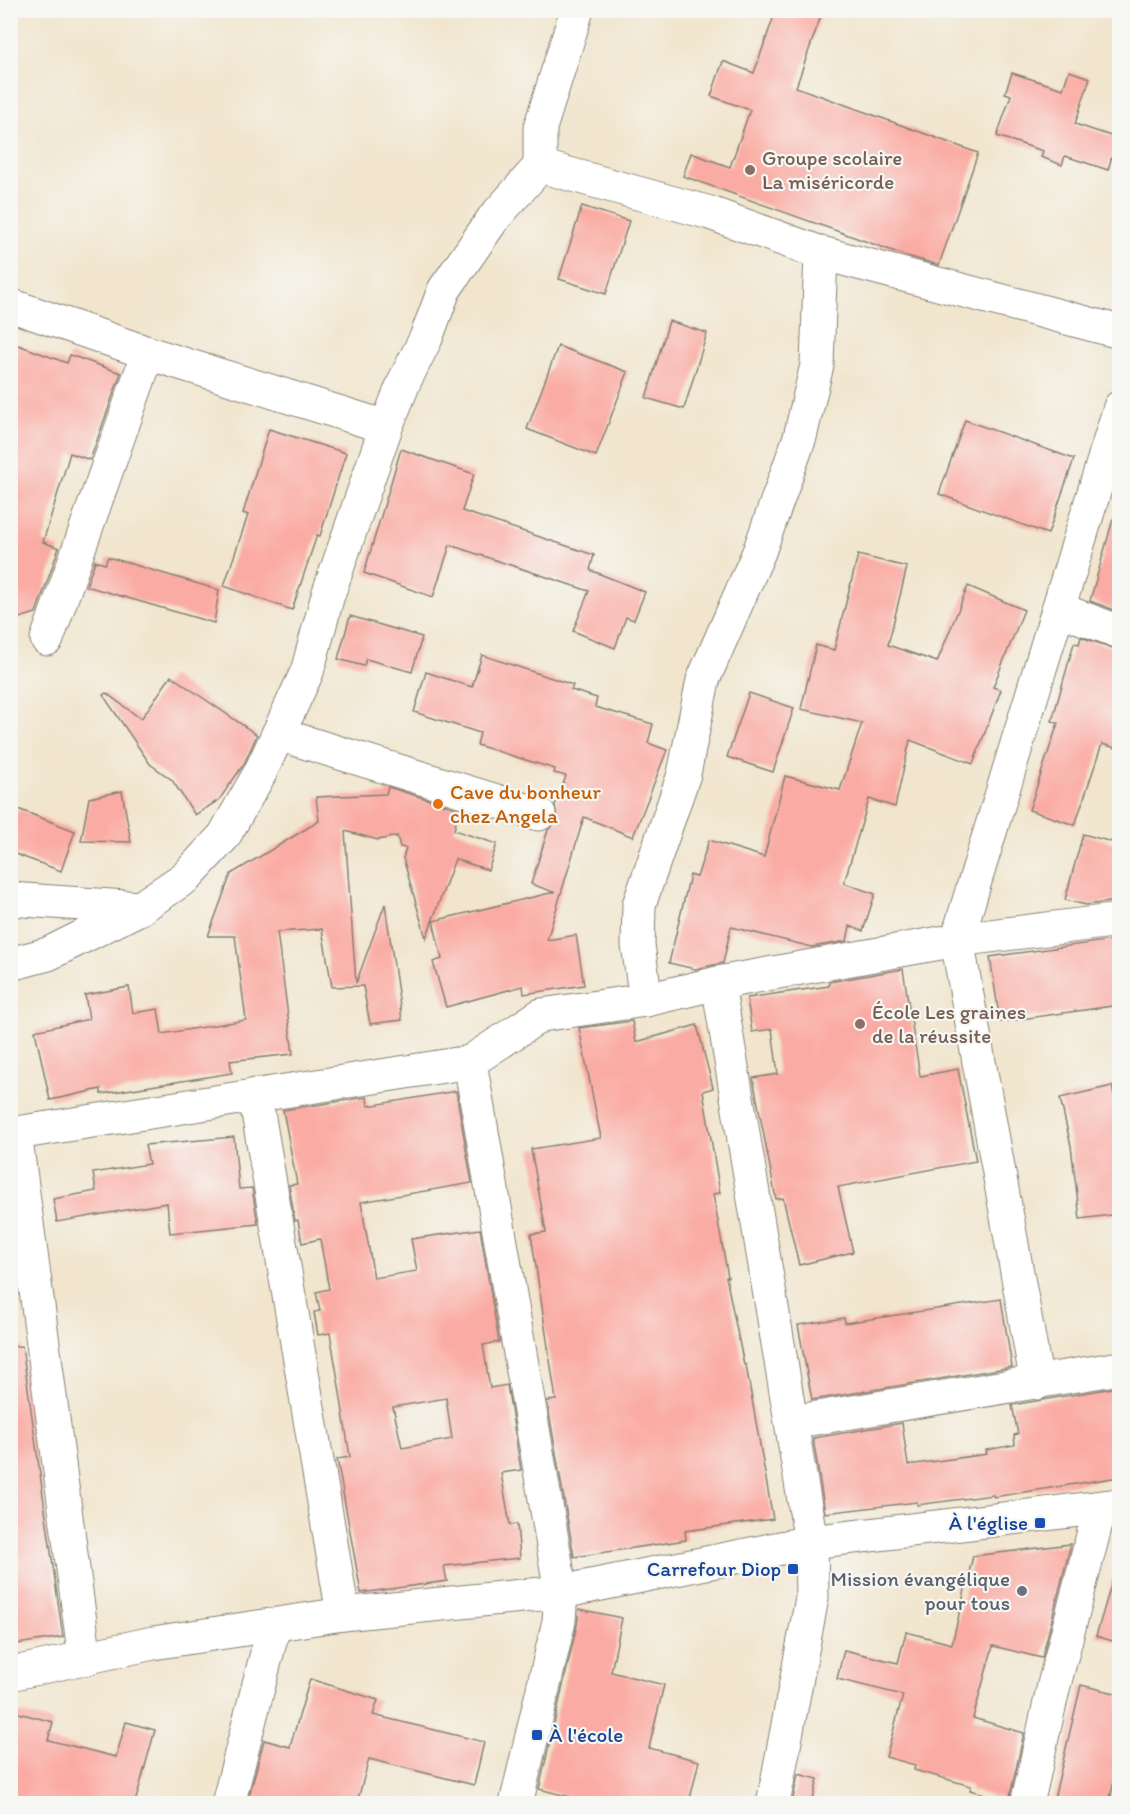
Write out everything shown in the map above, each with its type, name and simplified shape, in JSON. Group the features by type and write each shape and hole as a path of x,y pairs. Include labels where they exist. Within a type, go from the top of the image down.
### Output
{"street":[{"path":"10,964 48,954 140,908 186,877 224,836 260,773 307,672 328,595 386,427 426,338 444,290 494,219 540,166 540,128 577,10"},
{"path":"540,166 710,213 821,253 1119,332"},
{"path":"646,1000 638,945 639,905 684,774 703,680 759,552 800,437 817,365 821,253"},
{"path":"10,305 148,353 386,427"},
{"path":"47,639 148,353"},
{"path":"1037,1383 957,940 1119,407"},
{"path":"1058,609 1119,632"},
{"path":"278,734 539,814"},
{"path":"10,899 140,908"},
{"path":"85,1659 13,1134 470,1062 541,1014 646,1000 718,983 957,940 1119,920"},
{"path":"718,983 811,1542 812,1598 773,1803"},
{"path":"470,1062 561,1592 559,1621 516,1803"},
{"path":"255,1095 343,1614"},
{"path":"792,1422 1119,1368"},
{"path":"10,1674 153,1643 343,1614 561,1592 811,1542 1110,1506 1054,1685 1028,1803"},
{"path":"228,1803 274,1626"}],"building":[{"path":"776,10 823,10 796,87 978,153 939,265 907,256 683,176 691,153 730,167 750,110 711,96 723,61 754,73"},
{"path":"1069,71 1090,78 1075,124 1117,138 1108,170 1065,156 1062,165 1041,157 1043,151 997,136 1011,95 1005,93 1012,73 1063,89"},
{"path":"582,206 629,221 606,294 559,279"},
{"path":"669,321 707,333 684,409 646,398"},
{"path":"10,342 67,363 70,355 121,373 90,460 70,453 43,542 59,548 36,613 10,621"},
{"path":"558,346 628,372 596,456 527,429"},
{"path":"965,420 1074,459 1048,534 939,494"},
{"path":"269,429 346,453 320,536 317,535 292,610 224,586 248,515 243,513"},
{"path":"401,449 474,474 462,511 594,555 590,570 645,592 634,620 626,617 615,648 573,631 589,591 450,545 433,597 364,573"},
{"path":"1113,519 1119,520 1119,612 1090,601"},
{"path":"858,555 907,567 888,645 937,662 968,586 1024,610 993,687 1001,690 973,764 910,740 895,807 869,799 844,883 875,894 863,931 850,926 847,941 812,947 731,927 723,963 695,969 669,963 690,875 697,877 709,840 764,857 785,776 840,790 862,723 801,709 816,645 834,650"},
{"path":"108,557 219,590 214,623 86,586 95,561 105,564"},
{"path":"350,616 422,637 412,672 366,659 364,666 338,659"},
{"path":"1081,637 1119,650 1119,749 1102,744 1075,825 1029,810 1058,723 1052,721 1074,643 1079,644"},
{"path":"482,655 573,685 571,690 597,698 595,707 653,724 648,743 667,750 633,837 584,817 547,940 576,935 584,985 524,994 523,986 446,1007 433,962 442,959 433,921 554,892 531,884 548,830 557,820 555,805 566,776 554,773 555,769 477,745 480,733 414,712 426,672 472,687"},
{"path":"171,676 257,735 244,764 219,800 195,815 172,780 150,764 103,695 106,693 141,719"},
{"path":"749,693 794,708 773,772 727,757"},
{"path":"388,787 459,809 454,830 497,844 488,870 455,859 426,938 403,858 406,848 400,847 397,836 378,840 345,831 356,983 385,904 402,1020 370,1024 363,986 332,987 322,929 277,932 293,1054 230,1061 232,1073 101,1094 101,1089 50,1100 35,1031 89,1019 85,995 129,987 133,1013 158,1009 162,1034 246,1020 235,936 208,936 231,874 319,821 316,797 386,794"},
{"path":"122,791 131,842 81,841 89,798"},
{"path":"18,809 75,831 61,871 10,852 10,830"},
{"path":"1083,834 1119,844 1114,863 1119,864 1117,901 1086,905 1065,900"},
{"path":"1119,939 1119,1005 1000,1022 990,957"},
{"path":"903,969 920,1076 958,1069 976,1161 838,1187 853,1252 799,1265 783,1198 776,1199 753,1078 778,1074 772,1029 752,1032 747,998 829,986 829,982"},
{"path":"632,1021 636,1042 697,1025 713,1088 703,1091 720,1193 713,1194 728,1277 726,1277 744,1365 746,1365 773,1519 685,1531 686,1540 574,1557 547,1401 556,1400 531,1234 546,1232 531,1149 601,1138 579,1028"},
{"path":"1112,1086 1119,1118 1119,1214 1080,1219 1071,1146 1060,1098"},
{"path":"456,1091 472,1183 361,1202 374,1278 417,1271 411,1239 480,1229 499,1342 483,1345 490,1388 507,1385 521,1470 501,1473 510,1525 517,1524 520,1558 444,1566 447,1581 361,1593 337,1459 350,1457 338,1380 330,1333 318,1335 314,1312 320,1311 316,1292 329,1289 320,1239 302,1243 298,1220 295,1221 289,1185 297,1184 283,1110 367,1097 368,1106","holes":["446,1398 452,1439 402,1448 393,1407"]},
{"path":"234,1137 239,1189 252,1188 258,1224 170,1233 167,1203 57,1222 53,1199 96,1191 93,1173 149,1164 145,1145"},
{"path":"1001,1299 1012,1367 812,1400 798,1325 844,1318 845,1323"},
{"path":"22,1346 63,1637 10,1645 10,1347"},
{"path":"1113,1388 1119,1423 1119,1477 994,1497 993,1495 917,1505 917,1502 825,1513 813,1438 902,1423 908,1465 987,1454 986,1450 1015,1445 1014,1435 1018,1434 1012,1405"},
{"path":"1071,1544 1042,1658 993,1646 973,1718 1024,1733 1009,1801 970,1790 971,1786 914,1770 915,1765 886,1757 903,1695 837,1679 844,1650 898,1663 906,1632 952,1644 973,1556"},
{"path":"1114,1575 1119,1576 1119,1643 1096,1636"},
{"path":"579,1609 622,1618 611,1672 664,1685 649,1748 699,1761 689,1803 594,1803 539,1789"},
{"path":"310,1679 378,1700 373,1715 484,1742 474,1785 369,1759 357,1803 277,1803 249,1796 264,1740 290,1747"},
{"path":"1081,1685 1119,1694 1119,1759 1109,1803 1073,1803 1054,1799"},
{"path":"15,1712 53,1722 48,1740 116,1757 126,1722 155,1730 135,1803 10,1803 10,1730"},
{"path":"798,1774 818,1779 812,1803 792,1803"}],"place":[{"name":"Groupe scolaire La miséricorde","path":"750,170"},
{"name":"Cave du bonheur chez Angela","path":"438,804"},
{"name":"École Les graines de la réussite","path":"860,1024"},
{"name":"À l'église","path":"1040,1523"},
{"name":"Carrefour Diop","path":"793,1569"},
{"name":"Mission évangélique pour tous","path":"1022,1591"},
{"name":"À l'école","path":"537,1735"}]}
